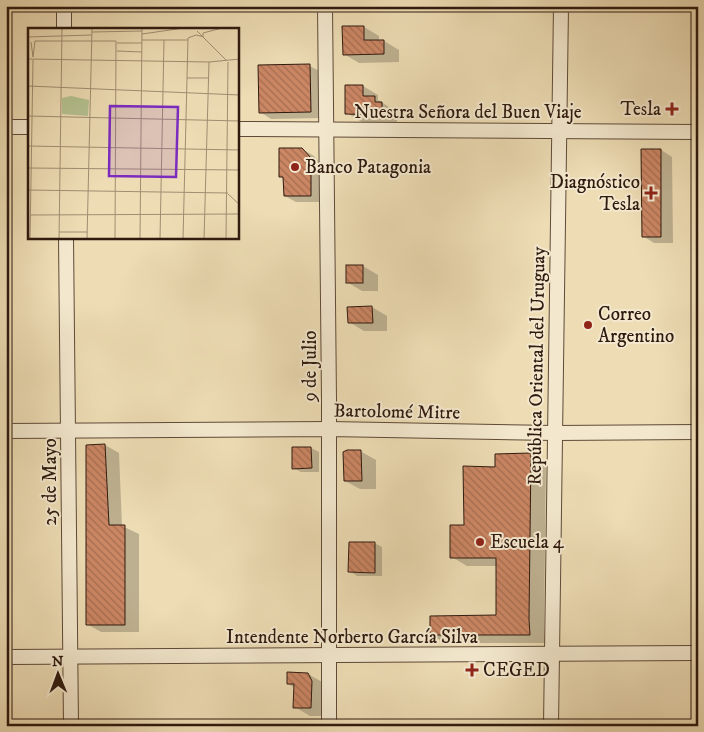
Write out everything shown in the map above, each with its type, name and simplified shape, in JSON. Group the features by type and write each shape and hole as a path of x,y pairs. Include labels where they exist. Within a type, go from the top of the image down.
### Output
{"street":[{"path":"64,6 64,28"},
{"name":"9 de Julio","path":"325,6 329,726"},
{"name":"República Oriental del Uruguay","path":"551,726 560,6"},
{"path":"6,127 28,127"},
{"name":"Nuestra Señora del Buen Viaje","path":"239,129 698,132"},
{"name":"25 de Mayo","path":"66,239 71,726"},
{"name":"Bartolomé Mitre","path":"6,432 328,429 555,433 698,432"},
{"name":"Intendente Norberto García Silva","path":"6,657 698,653"}],"building":[{"path":"342,26 364,26 364,40 384,40 384,54 343,55"},
{"path":"310,64 311,112 259,113 258,65"},
{"path":"345,85 363,85 363,96 375,96 375,102 382,102 382,115 345,114"},
{"name":"Banco Patagonia","path":"279,148 302,148 311,158 311,196 284,196 283,177 279,177"},
{"name":"Diagnóstico Tesla","path":"641,149 661,149 661,237 642,237"},
{"path":"346,265 363,265 363,283 346,283"},
{"path":"372,306 373,323 348,323 347,307"},
{"path":"105,444 109,525 125,525 125,625 86,625 86,445"},
{"path":"292,447 311,447 312,468 292,469"},
{"path":"347,450 361,450 362,481 344,481 343,452"},
{"path":"531,453 530,635 430,635 430,616 496,615 496,558 450,558 450,525 464,525 463,466 495,467 495,454"},
{"path":"349,542 375,542 375,573 348,572"},
{"path":"287,672 308,673 312,681 311,708 293,708 294,684 287,684"}],"place":[{"name":"Tesla","path":"672,109"},
{"name":"Banco Patagonia","path":"295,167"},
{"name":"Diagnóstico Tesla","path":"651,193"},
{"name":"Correo Argentino","path":"588,325"},
{"name":"Escuela 4","path":"480,542"},
{"name":"CEGED","path":"472,670"}]}
